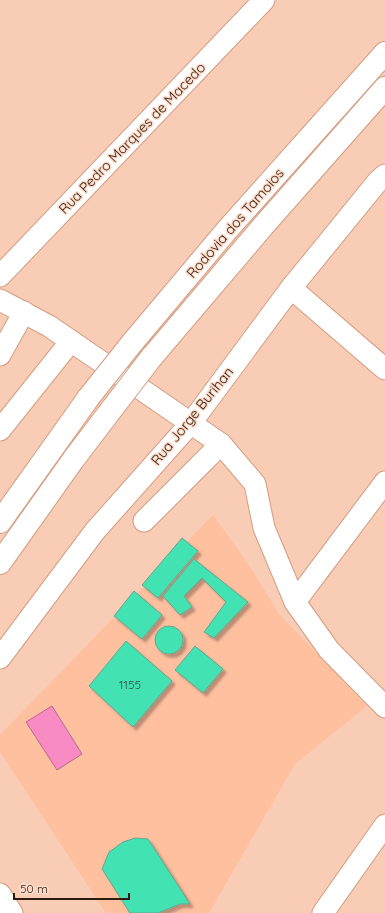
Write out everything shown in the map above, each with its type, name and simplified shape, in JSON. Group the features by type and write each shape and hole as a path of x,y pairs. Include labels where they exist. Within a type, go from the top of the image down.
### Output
{"highway":[{"name":"Rodovia dos Tamoios","path":"0,522 89,397 132,343 227,230 385,53"},
{"path":"0,563 73,460 151,358 264,225 385,88"},
{"path":"351,125 385,105"}],"street":[{"name":"Rua Pedro Marques de Macedo","path":"0,276 264,0"},
{"name":"Rua Jorge Burihan","path":"0,658 95,530 191,423 291,288 379,180 385,175"},
{"path":"291,288 385,369"},
{"path":"0,300 49,326 71,340 221,444 255,484 264,528 296,602 329,650 385,707"},
{"path":"0,355 24,312"},
{"path":"0,430 71,340"},
{"path":"144,521 221,444"},
{"path":"296,602 385,482"},
{"path":"323,913 385,825"},
{"path":"0,894 12,913"}],"shaded area":[{"path":"213,515 249,565 279,614 367,706 295,764 209,913 106,913 0,752 0,735"},
{"path":"52,706 82,754 57,770 26,722"}],"building":[{"path":"182,538 198,551 158,598 142,585"},
{"path":"194,559 248,602 214,638 204,632 226,602 202,578 184,596 192,607 180,615 163,596"},
{"path":"134,591 162,615 142,639 114,616"},
{"path":"169,626 179,630 183,640 179,650 169,654 159,650 155,640 159,630"},
{"path":"126,641 172,681 133,727 89,686"},
{"path":"195,646 223,669 203,693 175,670"},
{"path":"135,838 148,839 190,904 180,904 158,913 130,913 102,869 109,852 123,842"}]}
